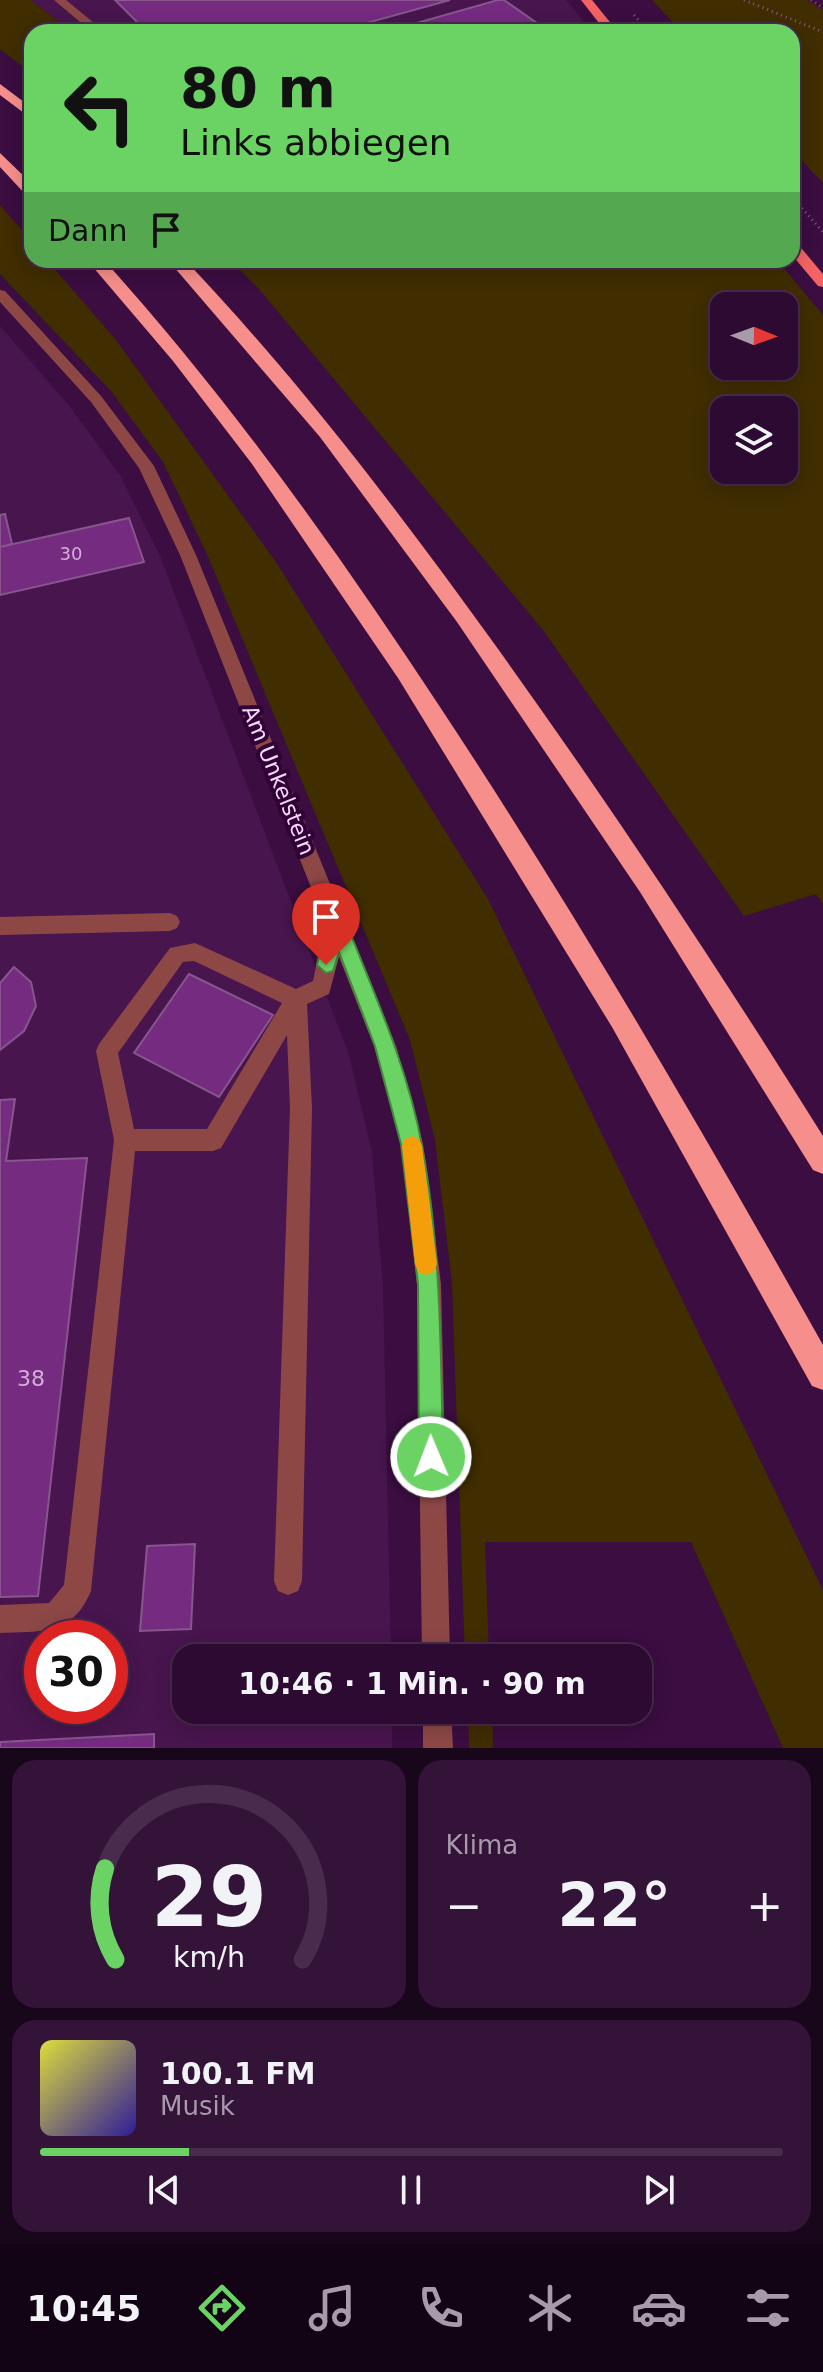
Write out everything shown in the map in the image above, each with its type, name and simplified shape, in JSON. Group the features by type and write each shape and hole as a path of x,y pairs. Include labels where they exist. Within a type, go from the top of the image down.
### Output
{"highway":[{"path":"0,88 24,108"},
{"path":"0,158 24,184"},
{"path":"102,268 155,325 316,536 466,762 670,1098 823,1375"},
{"path":"184,268 220,305 389,513 546,731 751,1044 823,1161"}],"main road":[{"path":"586,0 606,24"},
{"path":"800,256 823,283"}],"street":[{"path":"59,0 89,24"},
{"name":"Am Unkelstein","path":"0,294 96,399 146,466 188,555 385,1046 412,1144 429,1284 436,1644"},
{"path":"125,1140 213,1140 296,999 322,987 336,920"},
{"path":"0,926 170,922"},
{"path":"0,1619 56,1616 77,1591 125,1140 107,1051 177,954 195,952 296,999"},
{"path":"288,1581 301,1108 296,999"},
{"path":"437,1724 438,1748"}],"path":[{"path":"744,0 823,32"},
{"path":"811,0 823,8"},
{"path":"800,206 823,232"}],"shaded area":[{"path":"0,0 31,0 62,24 24,24 24,68 0,49"},
{"path":"31,0 566,0 586,24 62,24"},
{"path":"652,0 807,0 823,10 823,183 800,159 800,24 674,24"},
{"path":"0,205 24,233 24,268 54,268 116,340 276,562 488,899 823,1590 823,1748 783,1748 691,1542 485,1542 489,1644 465,1644 452,1283 435,1140 410,1040 206,552 163,462 111,391 0,274"},
{"path":"238,268 784,268 823,315 823,904 816,894 744,916 543,630 259,289"},
{"path":"0,326 67,403 120,475 161,558 349,1055 372,1152 383,1286 391,1644 172,1644 172,1724 392,1724 392,1748 0,1748"},
{"path":"468,1724 492,1724 493,1748 469,1748"}],"building":[{"path":"115,0 450,0 363,24 139,24"},
{"path":"504,0 538,24 413,24"},
{"path":"5,514 12,544 0,547 0,515"},
{"path":"129,518 144,562 0,595 0,547"},
{"path":"14,967 31,982 36,1006 24,1031 0,1050 0,983"},
{"path":"189,974 273,1015 219,1097 134,1053"},
{"path":"15,1099 6,1161 87,1158 38,1596 0,1597 0,1100"},
{"path":"195,1544 191,1629 140,1631 147,1546"},
{"path":"154,1734 154,1748 0,1748 0,1742"}],"slow traffic":[{"path":"412,1146 426,1264"}],"route":[{"path":"326,965 336,920 385,1046 412,1144 429,1284 431,1457"}]}
